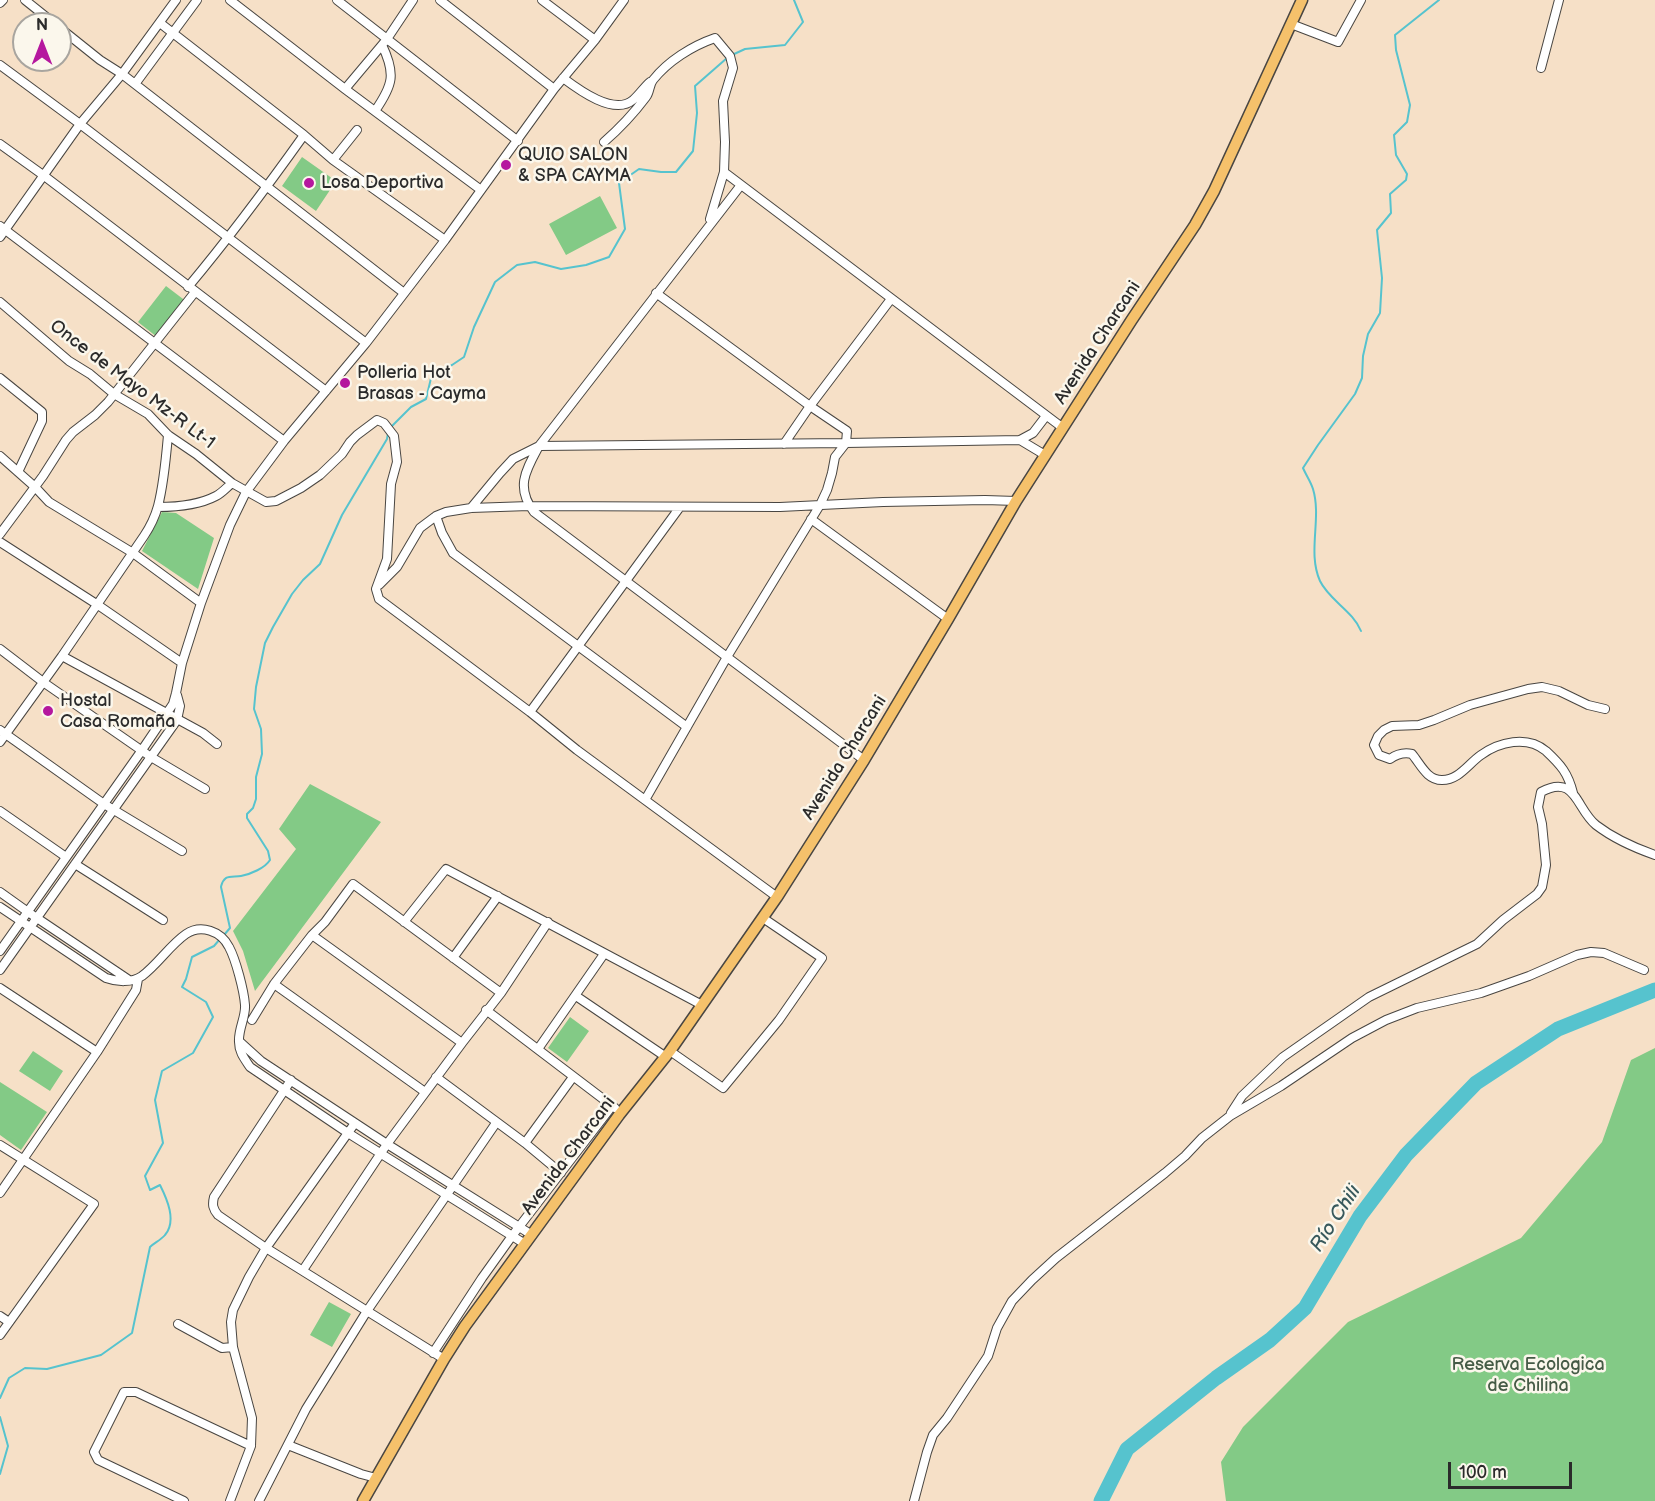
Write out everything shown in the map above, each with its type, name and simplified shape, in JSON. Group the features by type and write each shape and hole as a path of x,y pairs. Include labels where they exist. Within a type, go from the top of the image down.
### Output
{"main road":[{"name":"Avenida Charcani","path":"363,1501 465,1326 668,1054 777,897 864,760 1016,501 1195,225 1214,191 1302,0"}],"street":[{"path":"25,0 40,12"},
{"path":"176,0 122,74 80,124 2,231 155,342 284,441"},
{"path":"135,84 197,0"},
{"path":"230,0 481,190"},
{"path":"337,0 384,42 518,141"},
{"path":"345,89 384,42 412,0"},
{"path":"440,0 554,89"},
{"path":"542,0 595,40"},
{"path":"0,951 167,714 176,693 182,663 201,603 230,525 246,492 284,441 404,294 554,89 595,40 624,0"},
{"path":"1291,24 1338,42 1361,0"},
{"path":"1541,68 1559,0"},
{"path":"160,23 333,160 445,240"},
{"path":"72,38 404,294"},
{"path":"563,78 596,99 610,105 623,104 632,101 667,64 715,38 730,56 733,68 723,100 724,172 708,225"},
{"path":"375,111 384,98 392,74 384,42"},
{"path":"0,65 366,343"},
{"path":"604,142 648,94 650,82"},
{"path":"333,160 357,130"},
{"path":"0,534 66,440 95,415 155,342 304,135"},
{"path":"0,144 326,391"},
{"path":"724,172 1063,428"},
{"path":"741,185 539,446 527,469 523,484 524,496 534,512 864,760"},
{"path":"645,800 727,657 819,505 827,490 835,457 846,443 847,431 656,294"},
{"path":"784,444 891,299"},
{"name":"Once de Mayo Mz-R Lt-1","path":"0,302 64,356 114,394 148,414 168,435 196,454 231,483 266,502 276,501 301,488 320,475 364,429 377,420 384,423 394,436 397,462 391,484 387,559 376,589"},
{"path":"0,378 42,412 42,421 18,472"},
{"path":"471,508 513,459 539,446 1020,440 1033,433 1046,416"},
{"path":"168,435 158,507 144,537 62,656 2,736 114,811 182,851"},
{"path":"1020,440 1045,455"},
{"path":"0,456 49,502 133,553 201,603"},
{"path":"158,507 179,506 207,499 218,495 231,483"},
{"path":"777,897 577,750 380,599 376,589 397,567 420,528 436,516 446,512 471,508 530,506 780,507 883,502 1016,501"},
{"path":"530,712 680,507"},
{"path":"436,516 453,553 687,727"},
{"path":"811,519 948,619"},
{"path":"0,542 182,663"},
{"path":"0,650 151,757 205,789"},
{"path":"62,656 217,744"},
{"path":"1605,709 1588,705 1559,691 1542,687 1528,689 1470,705 1419,725 1392,726 1378,736 1374,746 1379,755 1389,759 1404,752 1412,754 1426,775 1440,780 1450,779 1481,754 1506,743 1527,743 1542,748 1563,767 1574,794 1594,824 1610,835 1655,855"},
{"path":"0,970 177,720 180,706 176,693"},
{"path":"1230,1116 1242,1096 1283,1057 1369,997 1477,944 1503,920 1538,894 1542,887 1546,865 1538,799 1541,792 1552,786 1564,787 1574,794"},
{"path":"0,811 66,857"},
{"path":"75,864 163,920"},
{"path":"404,922 446,869 702,1005"},
{"path":"252,1020 274,984 353,884 501,993"},
{"path":"0,892 133,980 136,990 97,1052 0,1193"},
{"path":"453,958 498,896"},
{"path":"0,907 106,978 116,981 133,980 147,973 186,934 198,929 216,933 229,946 243,991 245,1008 238,1041 241,1055 250,1066 348,1133 512,1236 528,1240"},
{"path":"576,996 723,1088 779,1020 822,958 763,918"},
{"path":"303,1270 387,1144 501,993 548,922"},
{"path":"312,935 462,1043"},
{"path":"914,1501 933,1435 988,1356 997,1328 1012,1301 1056,1258 1165,1173 1202,1138 1230,1116 1281,1086 1352,1038 1386,1020 1417,1008 1481,993 1530,976 1577,955 1591,952 1604,953 1644,970"},
{"path":"538,1049 604,954"},
{"path":"274,984 425,1092"},
{"path":"0,988 97,1052"},
{"path":"486,1010 622,1113"},
{"path":"238,1041 255,1056 355,1123 519,1228 528,1240"},
{"path":"436,1077 525,1143 561,1173"},
{"path":"525,1143 573,1077"},
{"path":"291,1080 214,1197 212,1203 214,1210 266,1248 444,1359"},
{"path":"433,1353 512,1236 612,1106"},
{"path":"231,1501 250,1446 252,1418 233,1347 231,1322 233,1310 266,1248 355,1123"},
{"path":"259,1501 306,1409 367,1311 496,1123"},
{"path":"0,1145 94,1204 0,1335"},
{"path":"0,1316 9,1322"},
{"path":"178,1324 222,1348 233,1347"},
{"path":"184,1501 98,1460 94,1452 124,1392 136,1392 250,1446"},
{"path":"288,1445 376,1478"}],"green space":[{"name":"Losa Deportiva","path":"302,157 336,181 316,211 282,186"},
{"path":"600,196 617,228 566,255 549,224"},
{"path":"166,286 187,302 162,341 138,322"},
{"path":"162,512 176,513 214,538 198,589 142,551"},
{"path":"310,784 381,822 255,991 243,951 233,931 296,849 279,829"},
{"path":"570,1017 589,1031 567,1062 548,1048"},
{"name":"Reserva Ecologica de Chilina","path":"1655,1048 1655,1501 1226,1501 1221,1462 1243,1427 1348,1322 1521,1238 1602,1142 1631,1060"},
{"path":"33,1051 63,1071 50,1091 19,1071"},
{"path":"0,1082 47,1112 21,1150 0,1135"},
{"path":"329,1302 351,1314 332,1347 310,1335"}],"waterway":[{"path":"732,55 745,49 785,45 803,22 794,0"},
{"path":"1361,631 1352,617 1324,588 1316,570 1315,500 1312,486 1303,468 1355,394 1362,378 1363,356 1368,334 1380,313 1382,278 1377,230 1391,213 1390,194 1406,180 1407,174 1396,155 1394,135 1407,122 1410,105 1396,50 1395,35 1439,0"},
{"path":"390,428 411,407 426,399 432,374 464,357 474,327 495,282 517,265 535,262 561,269 586,265 609,257 625,229 619,183 639,169 676,172 693,151 697,113 695,86 727,58"},
{"path":"224,935 230,928 221,887 223,881 228,877 253,872 265,866 270,860 268,851 247,818 256,799 256,777 262,754 261,729 254,709 265,643 292,594 320,564 342,515 387,439 388,433"},
{"path":"0,1398 9,1378 25,1368 47,1369 101,1355 132,1333 150,1247 165,1235 169,1229 171,1217 160,1185 150,1190 145,1176 163,1143 155,1100 162,1071 193,1053 213,1017 206,1002 182,987 192,957 214,946 220,939"},
{"name":"Río Chili","path":"1101,1501 1127,1449 1216,1378 1270,1340 1305,1308 1360,1216 1406,1155 1476,1083 1558,1029 1655,990"},
{"path":"0,1417 8,1446 0,1474"}],"place":[{"name":"QUIO SALON & SPA CAYMA","path":"506,165"},
{"name":"Losa Deportiva","path":"309,183"},
{"name":"Polleria Hot Brasas - Cayma","path":"345,383"},
{"name":"Hostal Casa Romaña","path":"48,711"}]}
